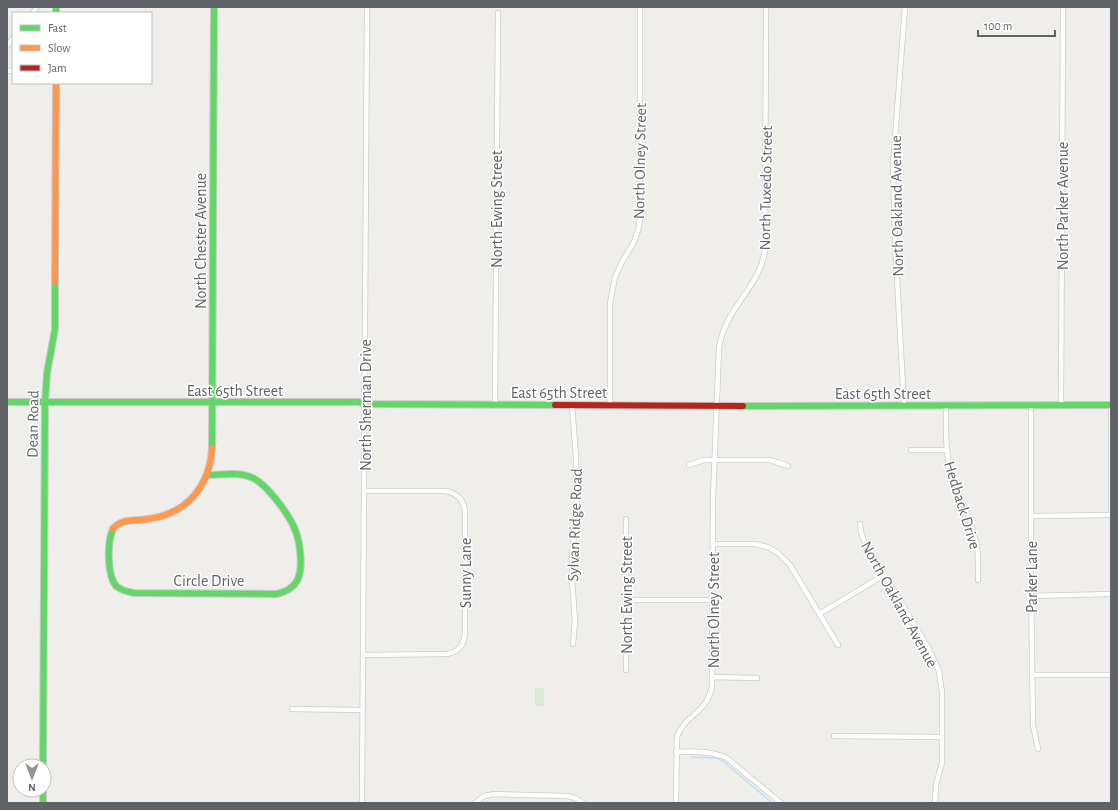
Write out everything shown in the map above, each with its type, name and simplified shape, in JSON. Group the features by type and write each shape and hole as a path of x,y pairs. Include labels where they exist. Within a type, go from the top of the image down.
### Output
{"street":[{"name":"North Chester Avenue","path":"125,591 115,584 111,573 110,537 113,529 123,522 160,517 180,508 197,493 207,474 211,458 214,7"},
{"name":"North Sherman Drive","path":"362,803 367,7"},
{"name":"North Olney Street","path":"610,405 610,303 618,268 632,246 636,237 640,219 640,7"},
{"name":"North Tuxedo Street","path":"717,405 718,353 722,331 730,316 758,275 764,254 766,7"},
{"name":"North Oakland Avenue","path":"904,406 895,241 893,164 905,7"},
{"name":"North Parker Avenue","path":"1061,406 1063,7"},
{"name":"North Ewing Street","path":"495,405 498,13"},
{"name":"Dean Road","path":"43,758 45,402 47,371 55,332 56,84"},
{"name":"East 65th Street","path":"7,402 358,402 495,405 1111,405"},
{"name":"Sylvan Ridge Road","path":"572,405 576,457 577,508 572,554 575,621 572,644"},
{"name":"North Olney Street","path":"676,803 676,742 678,733 682,726 706,704 711,691 713,498 717,405"},
{"path":"1031,516 1111,515 1111,405"},
{"name":"Hedback Drive","path":"946,406 947,450 953,479 976,539 978,580"},
{"name":"Parker Lane","path":"1031,406 1033,725 1038,748"},
{"path":"911,450 947,450"},
{"path":"689,465 701,460 770,460 788,466"},
{"name":"Circle Drive","path":"125,591 134,593 277,594 286,592 297,580 299,575 300,548 295,530 287,514 253,478 243,475 207,474"},
{"name":"Sunny Lane","path":"364,491 452,492 459,497 465,508 465,634 458,649 447,654 364,655"},
{"name":"North Ewing Street","path":"626,519 626,670"},
{"name":"North Oakland Avenue","path":"860,524 864,541 929,649 936,664 942,689 942,764 936,785 935,803"},
{"path":"713,544 756,544 770,548 778,553 790,566 838,645"},
{"path":"819,614 884,575"},
{"path":"1031,596 1111,594"},
{"path":"626,600 713,600"},
{"path":"1032,675 1111,674"},
{"path":"712,677 757,678"},
{"path":"292,709 363,710"},
{"path":"834,736 942,738"},
{"path":"676,752 713,753 728,758 756,781 778,802"},
{"path":"474,803 484,796 497,794 567,796 575,798 583,803"}],"green space":[{"path":"535,688 544,688 544,706 535,706"}],"waterway":[{"path":"691,757 716,758 723,761 771,802"}],"traffic: fast":[{"path":"56,7 56,12"},
{"path":"212,448 214,7"},
{"path":"43,758 45,402 47,373 55,329 55,282"},
{"path":"7,402 358,402 369,404 555,405"},
{"path":"743,406 1111,405"},
{"path":"113,529 109,550 111,574 116,586 125,591 134,593 277,594 291,588 297,581 301,562 298,539 294,527 282,507 264,486 253,478 236,474 207,475"},
{"path":"43,798 43,803"}],"traffic: slow":[{"path":"55,282 56,84"},
{"path":"113,529 120,523 162,516 185,504 194,496 207,474 212,448"}],"traffic: jam":[{"path":"555,405 743,406"}]}
